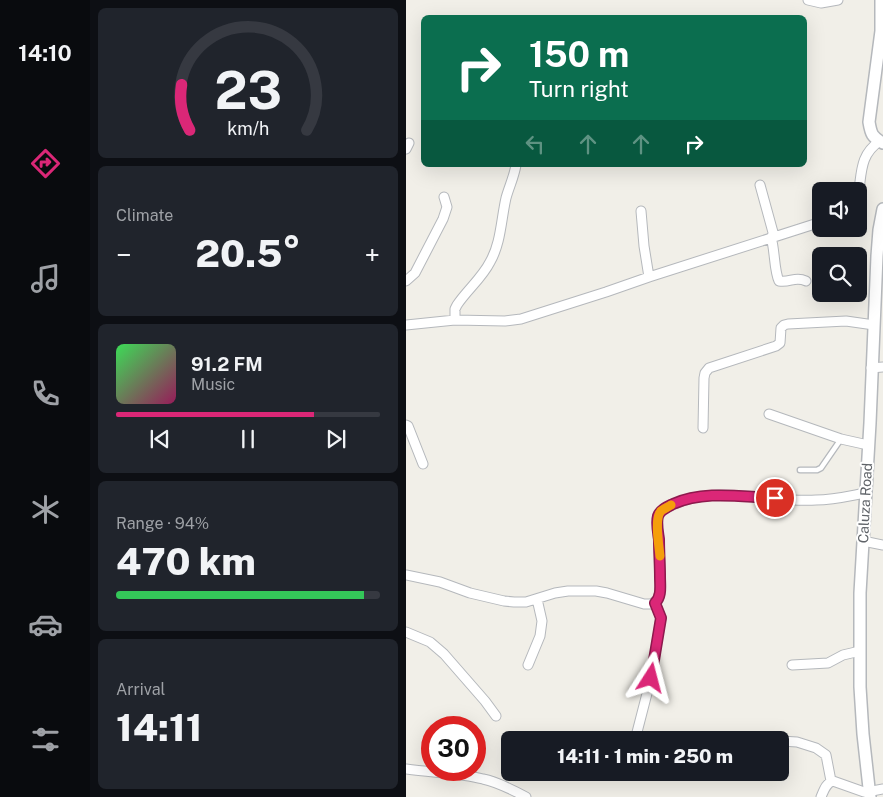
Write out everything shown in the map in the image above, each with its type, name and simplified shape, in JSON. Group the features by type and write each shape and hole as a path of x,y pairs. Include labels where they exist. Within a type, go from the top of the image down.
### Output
{"street":[{"path":"808,0 821,3 838,0"},
{"path":"860,182 864,159 870,148 881,142 871,133 869,122 881,31 879,1"},
{"path":"455,320 457,305 483,274 498,245 506,198 516,167"},
{"path":"760,185 773,237 777,278 783,282 796,278 806,281"},
{"path":"406,282 415,274 443,219 447,208 444,197"},
{"name":"Caluza Road","path":"870,794 861,696 860,593 868,445 877,367 874,325 876,256 883,209"},
{"path":"641,211 644,246 650,277"},
{"path":"406,325 455,320 505,321 521,319 812,225"},
{"path":"703,428 704,378 709,368 776,346 780,343 781,328 784,325 846,321 874,325"},
{"path":"770,414 841,439 868,445"},
{"path":"406,425 423,464"},
{"path":"406,575 440,582 470,593 504,601 526,602 555,592 584,590 607,593 644,604 651,604 658,600 660,593 660,554 657,522 661,511 667,507 695,497 736,495 816,500 866,493"},
{"path":"863,541 883,545"},
{"path":"528,665 540,636 542,621 537,599"},
{"path":"637,731 651,678 661,618 655,603"},
{"path":"406,632 424,639 440,650 467,679 496,716"},
{"path":"792,665 828,663 843,655 860,651"},
{"path":"789,742 816,748 826,755 831,781"},
{"path":"406,768 421,772 482,778 514,790 526,797"},
{"path":"821,797 827,784 831,781 870,794 883,789"}],"lane":[{"path":"800,470 817,470 821,468 841,439"}],"slow traffic":[{"path":"660,556 658,516 661,511 671,505"}],"route":[{"path":"651,678 661,618 655,603 660,593 660,554 657,522 661,511 674,504 695,497 736,495 775,498"}]}
